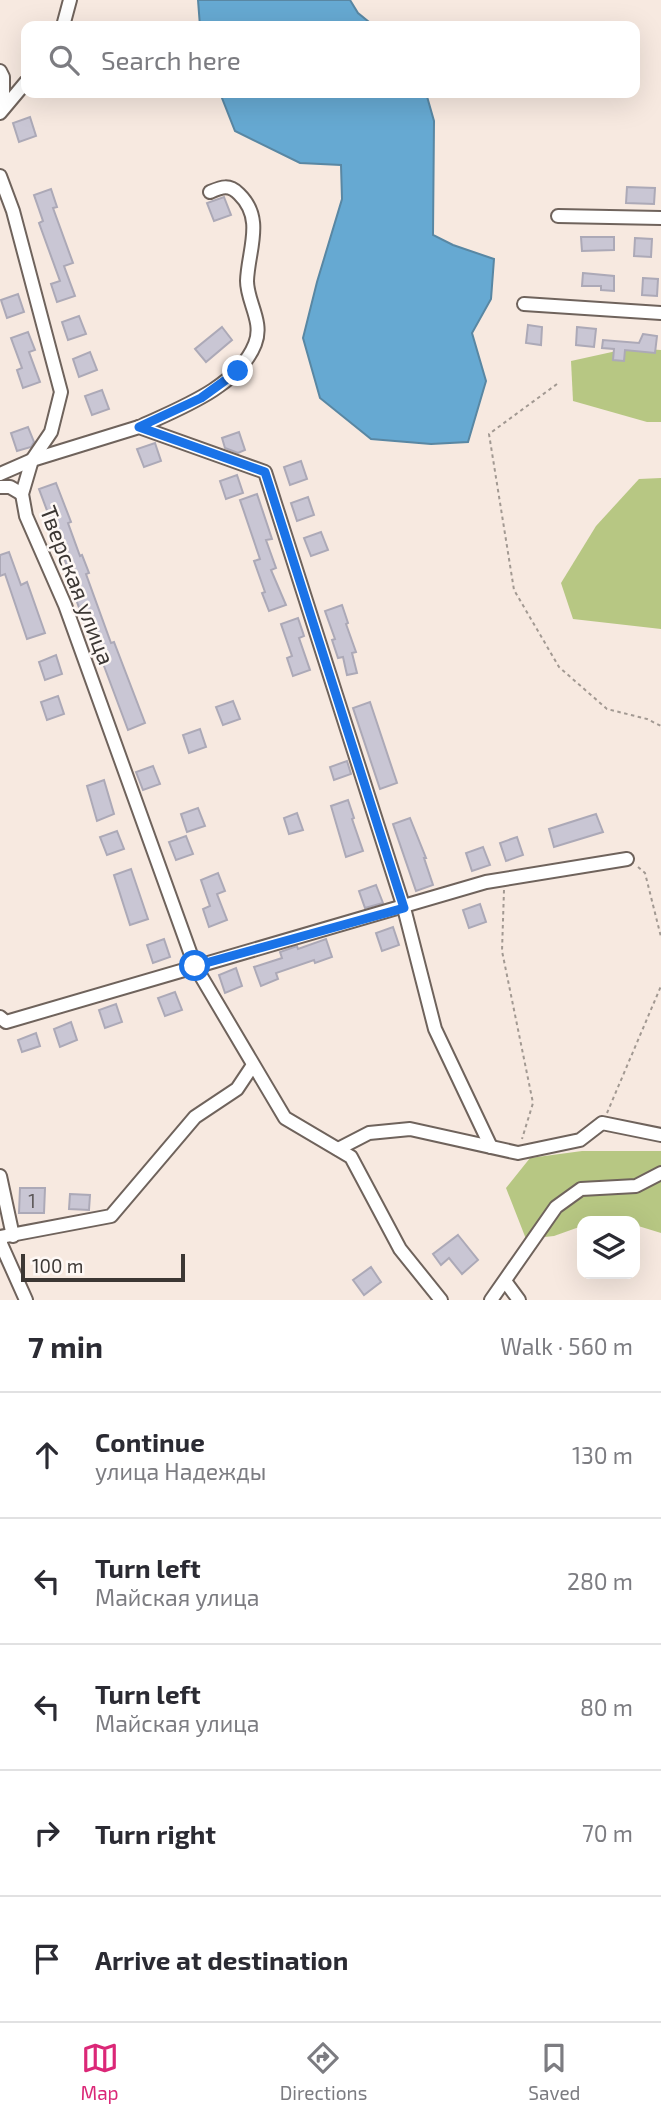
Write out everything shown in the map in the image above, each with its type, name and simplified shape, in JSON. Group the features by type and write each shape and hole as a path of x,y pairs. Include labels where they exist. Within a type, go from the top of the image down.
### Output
{"street":[{"path":"64,21 70,0"},
{"path":"0,71 3,77 1,111"},
{"path":"1,111 21,88"},
{"name":"Тверская улица","path":"0,176 7,209 61,392 51,432 32,460 22,494 26,516 65,605 195,966 285,1118 351,1157 400,1250 441,1300"},
{"path":"0,474 32,460 82,447 139,427 201,398 238,371 255,344 258,328 248,295 247,279 254,229 253,211 231,187 210,192"},
{"path":"558,216 661,218"},
{"path":"524,304 661,313"},
{"path":"139,427 265,472 404,908 435,1029 491,1147"},
{"path":"51,432 58,441 82,447"},
{"path":"0,486 10,487 22,494"},
{"path":"0,1017 6,1022 486,882 627,859"},
{"path":"5,1236 111,1216 195,1117 237,1089 253,1065"},
{"path":"338,1149 369,1133 410,1129 518,1153 580,1140 602,1123 661,1135"},
{"path":"491,1300 556,1207 581,1189 636,1186 661,1173"},
{"path":"0,1175 5,1236 0,1244 26,1300"},
{"path":"505,1280 519,1300"}],"path":[{"path":"557,384 489,434 514,590 559,667 607,709 647,719 661,726"},
{"path":"627,859 645,873 661,937"},
{"path":"504,879 502,951 533,1103 518,1153"},
{"path":"602,1123 661,986"}],"green space":[{"path":"630,348 661,350 661,422 647,422 573,401 571,361"},
{"path":"661,478 661,629 573,619 561,583 596,526 639,479"},
{"path":"582,1151 661,1151 661,1233 640,1227 640,1216 577,1216 577,1228 554,1236 526,1239 506,1188 530,1158"}],"water":[{"path":"198,0 350,0 358,13 368,21 200,21"},
{"path":"222,98 427,98 434,121 433,235 494,259 491,299 472,333 486,381 468,442 431,444 371,439 320,398 303,338 342,199 341,165 300,163 235,131"}],"building":[{"path":"30,117 36,136 19,142 13,123"},
{"path":"627,187 655,188 654,204 626,203"},
{"path":"51,189 57,207 53,208 73,263 64,266 75,296 57,302 51,284 60,281 39,223 43,221 34,195"},
{"path":"224,197 231,215 214,221 207,203"},
{"path":"581,237 614,237 614,250 582,251"},
{"path":"635,238 652,239 651,257 634,256"},
{"path":"583,273 614,276 614,291 601,290 601,286 582,286"},
{"path":"643,278 658,279 657,296 642,295"},
{"path":"18,294 24,312 7,318 1,300"},
{"path":"79,316 86,334 68,340 62,322"},
{"path":"528,325 542,327 541,345 526,343"},
{"path":"222,327 232,340 206,362 195,349"},
{"path":"577,327 596,329 594,347 576,345"},
{"path":"28,332 35,350 29,352 40,382 23,388 17,370 22,368 11,338"},
{"path":"643,334 657,336 655,353 625,350 624,361 613,360 614,349 602,348 603,340 639,343"},
{"path":"90,352 97,370 79,377 73,359"},
{"path":"102,390 109,409 92,415 85,396"},
{"path":"28,427 34,442 31,447 17,451 11,433"},
{"path":"239,432 245,450 238,453 225,448 222,438"},
{"path":"155,443 161,461 144,467 137,449"},
{"path":"301,461 307,479 290,485 284,467"},
{"path":"237,475 243,493 226,499 220,481"},
{"path":"56,483 111,643 114,642 145,723 128,730 92,634 89,635 73,591 76,590 52,533 55,532 39,489"},
{"path":"257,494 272,539 266,540 276,568 271,570 286,605 269,611 254,561 260,559 240,500"},
{"path":"308,497 314,515 297,521 291,503"},
{"path":"321,532 328,550 311,556 304,538"},
{"path":"9,552 21,585 27,582 45,633 27,639 5,574 0,576 0,555"},
{"path":"342,605 356,652 352,653 357,673 347,675 343,657 338,658 332,640 335,639 325,611"},
{"path":"298,618 304,636 299,638 310,670 293,676 287,658 292,656 281,624"},
{"path":"56,655 62,674 45,680 39,662"},
{"path":"58,696 64,714 47,720 41,702"},
{"path":"233,701 240,719 223,725 216,707"},
{"path":"370,702 397,783 380,789 353,708"},
{"path":"200,729 206,747 189,753 183,735"},
{"path":"347,761 351,774 334,780 330,767"},
{"path":"153,766 160,784 143,790 136,772"},
{"path":"104,780 114,814 97,821 87,786"},
{"path":"348,800 363,851 346,857 331,806"},
{"path":"198,808 205,826 187,832 181,814"},
{"path":"297,813 303,830 289,834 284,818"},
{"path":"596,814 603,832 554,847 549,829"},
{"path":"410,818 426,858 433,885 416,891 393,824"},
{"path":"117,831 124,849 107,855 100,837"},
{"path":"186,836 193,854 176,860 169,842"},
{"path":"517,837 523,855 506,861 500,843"},
{"path":"483,847 490,865 472,871 466,853"},
{"path":"131,869 148,919 130,925 114,875"},
{"path":"218,873 225,891 217,894 227,920 209,927 203,909 210,906 201,880"},
{"path":"376,885 383,903 365,908 359,891"},
{"path":"480,904 486,922 469,928 463,910"},
{"path":"393,927 399,945 382,951 376,933"},
{"path":"164,939 170,957 153,963 147,945"},
{"path":"326,939 332,957 276,973 278,979 261,986 254,967 282,958 280,952"},
{"path":"236,968 242,986 225,993 219,975"},
{"path":"175,992 182,1010 165,1016 158,998"},
{"path":"116,1004 122,1022 105,1028 99,1010"},
{"path":"71,1022 77,1040 60,1047 54,1029"},
{"path":"36,1033 40,1046 22,1052 18,1040"},
{"path":"20,1188 45,1188 44,1213 19,1213"},
{"path":"70,1194 90,1195 89,1210 69,1209"},
{"path":"458,1235 478,1260 462,1274 449,1258 441,1265 433,1254"},
{"path":"371,1267 381,1282 364,1295 353,1280"}],"route":[{"path":"195,966 404,908 265,472 139,427 201,398 238,371"}]}
